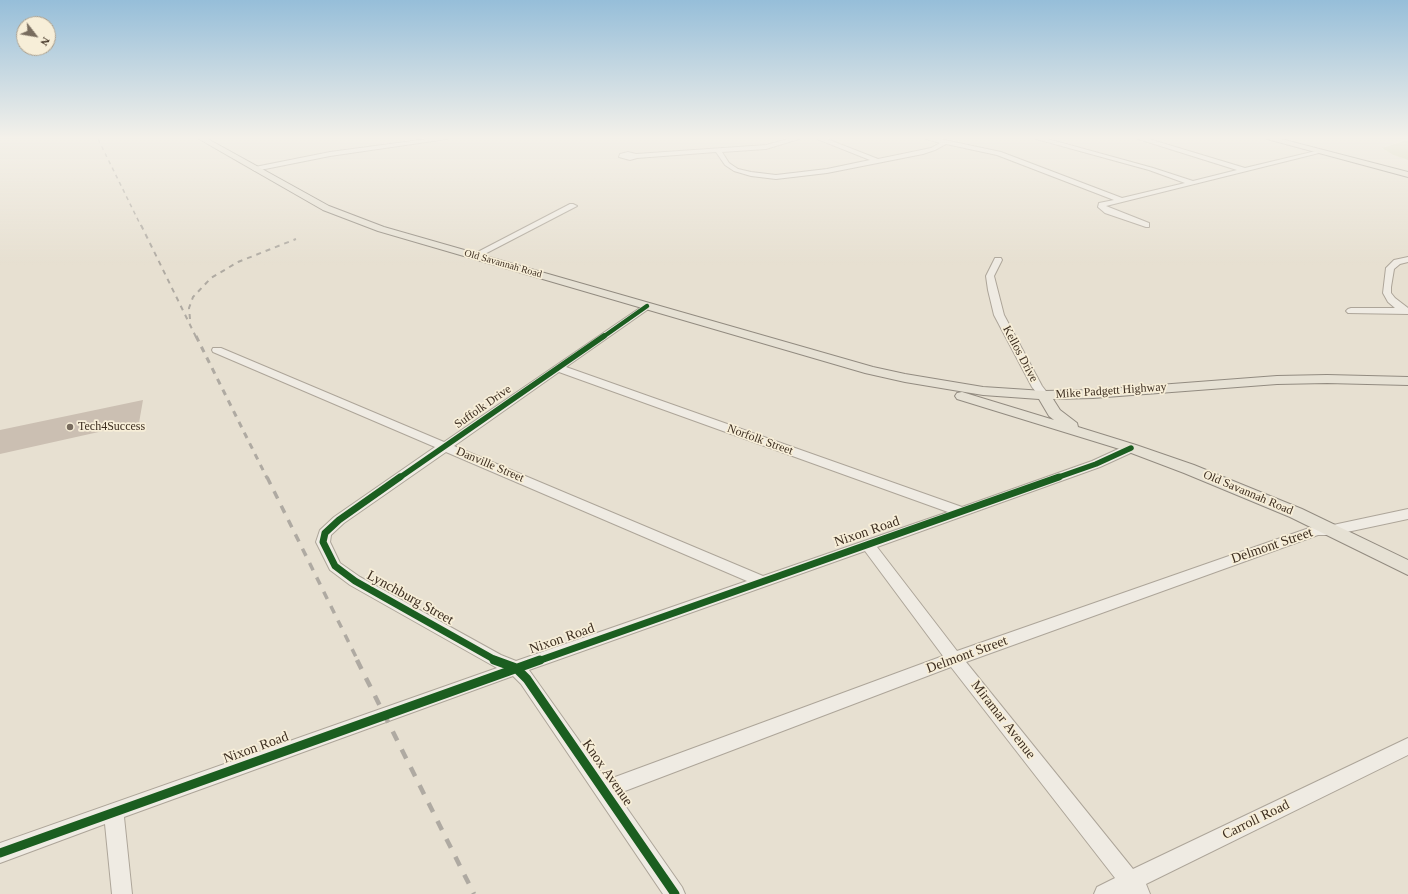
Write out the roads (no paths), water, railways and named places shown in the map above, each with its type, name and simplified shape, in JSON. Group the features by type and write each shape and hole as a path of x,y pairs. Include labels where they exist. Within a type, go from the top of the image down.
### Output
{"main road":[{"name":"Old Savannah Road","path":"276,181 326,208 381,229 818,355"},
{"name":"Mike Padgett Highway","path":"818,355 905,378 970,390 1044,395 1093,394 1277,380 1327,379 1408,381"},
{"name":"Old Savannah Road","path":"905,378 1131,448 1233,486 1333,530 1408,568"},
{"name":"Kellos Drive","path":"1044,395 1054,413 1082,433"}],"street":[{"path":"1070,181 1120,200"},
{"path":"1185,181 1192,183"},
{"path":"1146,225 1112,213 1101,206 1105,203 1201,181"},
{"path":"474,256 573,206"},
{"path":"1406,311 1391,300 1387,293 1386,287 1390,268 1397,262 1408,259"},
{"name":"Kellos Drive","path":"998,260 990,276 999,315 1032,377 1044,395"},
{"name":"Suffolk Drive","path":"331,526 646,306"},
{"path":"1351,311 1406,311"},
{"name":"Danville Street","path":"217,350 446,446 763,582"},
{"name":"Norfolk Street","path":"558,368 962,512"},
{"name":"Nixon Road","path":"0,853 385,714 962,512 1096,464 1131,448"},
{"name":"Delmont Street","path":"604,790 954,659 1317,530 1333,530 1408,514"},
{"name":"Lynchburg Street","path":"331,526 325,533 323,542 335,566 340,571 362,585 489,656 516,668"},
{"name":"Miramar Avenue","path":"868,545 954,659 1135,887"},
{"name":"Knox Avenue","path":"516,668 527,679 675,894"},
{"name":"Carroll Road","path":"1104,894 1135,887 1408,746"},
{"path":"114,813 122,894"}],"railway":[{"path":"119,181 141,226"},
{"path":"141,225 196,337"},
{"path":"190,319 189,308 193,297 211,278 238,262 296,239"},
{"path":"196,336 267,478"},
{"path":"267,477 358,661"},
{"path":"357,660 474,894"}],"place":[{"name":"Tech4Success","path":"70,427"}]}
